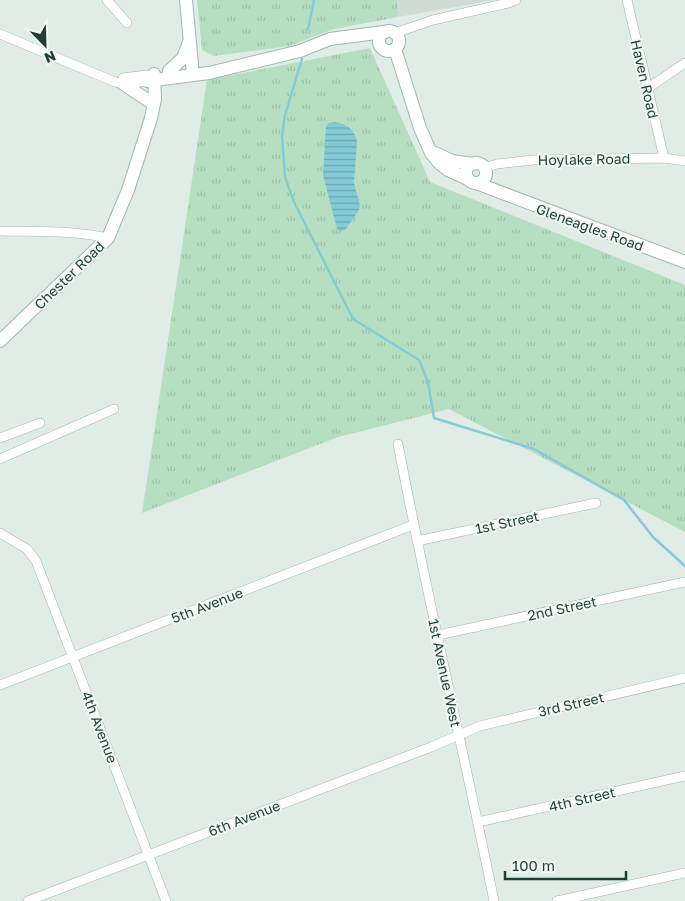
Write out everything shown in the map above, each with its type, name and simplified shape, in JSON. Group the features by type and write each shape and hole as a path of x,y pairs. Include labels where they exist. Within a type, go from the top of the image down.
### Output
{"street":[{"path":"107,0 127,23"},
{"path":"0,34 116,81 152,103 184,73 190,40 186,0"},
{"path":"381,46 380,38 390,33 433,20 516,0"},
{"name":"Haven Road","path":"626,0 664,158"},
{"path":"116,81 150,78 248,63 300,50 330,39 390,33 399,40 395,49 420,128 434,158 448,170 477,174"},
{"path":"363,35 386,50 395,49"},
{"path":"184,73 183,58 190,40"},
{"path":"648,88 685,63"},
{"name":"Chester Road","path":"0,341 108,238 125,198 152,103 150,78"},
{"name":"Hoylake Road","path":"477,174 498,164 533,160 664,158 685,160"},
{"name":"Gleneagles Road","path":"477,174 496,191 685,262"},
{"path":"0,231 78,234 108,238"},
{"path":"0,459 114,409"},
{"path":"0,438 40,422"},
{"name":"1st Avenue West","path":"398,444 413,525 494,901"},
{"name":"1st Street","path":"417,541 596,503"},
{"name":"5th Avenue","path":"0,685 413,525"},
{"name":"4th Avenue","path":"0,533 27,549 32,555 73,656 166,901"},
{"name":"2nd Street","path":"438,635 685,582"},
{"name":"3rd Street","path":"458,734 480,726 685,678"},
{"name":"6th Avenue","path":"28,901 431,747 458,734"},
{"name":"4th Street","path":"478,822 685,776"},
{"path":"557,901 685,873"}],"shaded area":[{"path":"397,0 495,0 398,17"}],"green space":[{"path":"197,0 397,0 398,17 334,29 289,46 214,56 202,50"},
{"path":"370,48 430,182 685,285 685,532 449,409 338,437 142,513 207,80"}],"water":[{"path":"335,122 349,128 354,133 357,141 354,183 360,205 359,210 346,229 340,232 337,229 323,175 326,126 329,123"}],"waterway":[{"path":"308,29 314,0"},
{"path":"302,59 285,115 282,136 285,177 294,202 353,319 419,360 428,382 434,418 534,449 624,500 653,537 685,566"}]}
